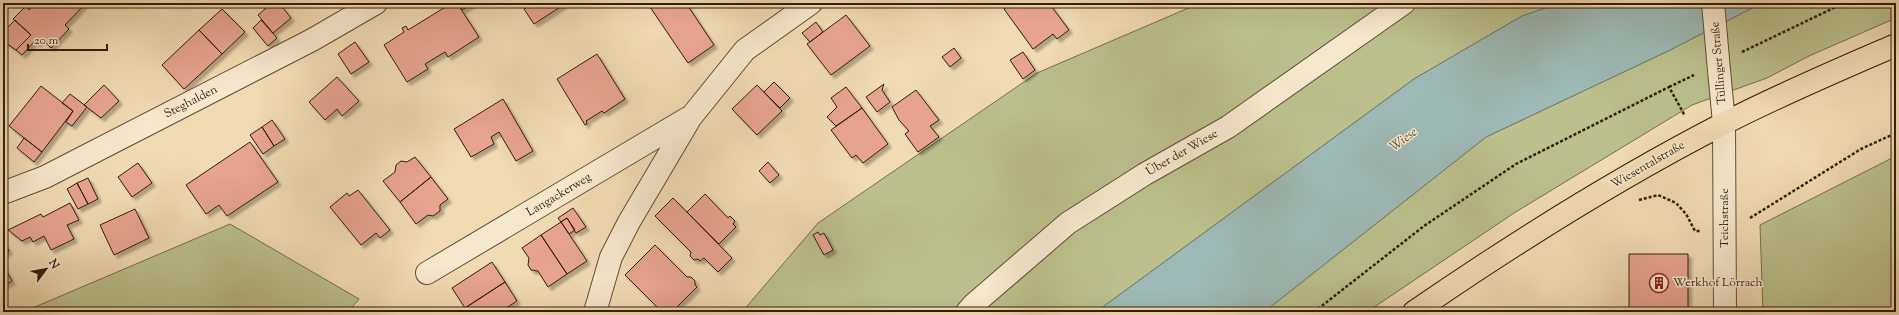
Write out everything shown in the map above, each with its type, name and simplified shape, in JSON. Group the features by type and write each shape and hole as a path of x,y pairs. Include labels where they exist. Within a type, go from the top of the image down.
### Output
{"main road":[{"name":"Wiesentalstraße","path":"1414,312 1514,245 1623,179 1696,138 1724,123 1835,71 1896,45"}],"street":[{"name":"Steghalden","path":"3,193 45,177 312,40 376,3"},
{"name":"Langackerweg","path":"595,312 611,257 629,222 691,117 745,50 811,3"},
{"name":"Über der Wiese","path":"967,312 974,304 1068,223 1145,174 1228,127 1404,3"},
{"name":"Tüllinger Straße","path":"1713,3 1724,123"},
{"name":"Langackerweg","path":"427,273 691,117"},
{"name":"Teichstraße","path":"1724,123 1725,312"}],"path":[{"path":"1739,54 1844,3"},
{"path":"1314,312 1424,226 1516,164 1697,74"},
{"path":"1669,87 1696,138"},
{"path":"1725,233 1861,149 1896,133"}],"green space":[{"path":"1200,3 1560,3 1522,16 1414,79 1096,312 742,312 818,223 1037,73"},
{"path":"1762,3 1896,3 1896,18 1809,56 1767,78 1692,105 1514,213 1367,312 1264,312 1486,137 1668,51"},
{"path":"1896,156 1896,312 1763,312 1760,225"},
{"path":"230,224 359,299 348,312 23,312"}],"water":[{"name":"Wiese","path":"1560,3 1762,3 1668,51 1486,137 1264,312 1096,312 1414,79 1522,16"}],"building":[{"path":"36,3 86,3 65,25 69,29 51,48 42,39 37,44 35,41 22,55 16,50 31,35 13,19 26,6 29,10"},
{"path":"272,3 279,3 291,18 273,33 258,15"},
{"path":"452,3 457,3 479,37 448,57 445,52 425,64 428,69 407,82 384,45 404,32 402,28 406,26 408,30"},
{"path":"457,3 474,3 462,10"},
{"path":"528,3 565,4 534,24 524,9 529,5"},
{"path":"686,3 714,45 688,63 648,4"},
{"path":"1011,3 1049,3 1069,30 1057,39 1053,34 1033,49 1004,9"},
{"path":"222,9 245,32 222,54 199,30"},
{"path":"846,15 870,46 831,75 807,44"},
{"path":"15,20 31,35 16,50 3,41 3,32"},
{"path":"261,20 277,38 268,46 253,28"},
{"path":"816,22 823,32 810,42 802,33"},
{"path":"199,30 222,54 184,89 162,65"},
{"path":"355,42 369,62 351,74 338,54"},
{"path":"954,48 961,58 950,67 942,57"},
{"path":"1023,52 1035,70 1023,79 1010,60"},
{"path":"597,54 625,99 604,113 602,111 586,121 587,124 585,125 557,79"},
{"path":"337,77 359,101 342,116 337,109 325,120 309,102"},
{"path":"774,82 790,98 780,108 764,92"},
{"path":"884,84 882,90 890,102 877,112 866,97"},
{"path":"104,85 119,101 101,118 84,105"},
{"path":"757,85 782,111 757,135 732,109"},
{"path":"41,86 73,111 42,152 9,126"},
{"path":"846,87 862,108 836,126 827,117 837,107 831,98"},
{"path":"916,90 939,120 930,126 939,137 918,152 905,134 909,131 899,120 892,107"},
{"path":"70,94 87,107 72,126 66,122 73,111 62,103"},
{"path":"503,99 533,151 516,161 499,132 491,137 494,144 471,157 454,129"},
{"path":"862,108 888,144 863,163 856,155 852,158 831,130"},
{"path":"272,120 285,139 274,146 262,127"},
{"path":"262,127 274,146 263,154 250,135"},
{"path":"24,138 42,152 34,162 17,148"},
{"path":"250,142 278,182 227,216 219,205 206,214 186,185"},
{"path":"415,157 431,177 400,202 383,181 395,172 396,165 401,161 407,162"},
{"path":"768,162 779,175 770,183 759,171"},
{"path":"138,163 152,183 132,197 118,177"},
{"path":"431,177 448,199 440,205 440,211 433,216 428,215 416,224 400,202"},
{"path":"88,178 98,199 88,204 77,183"},
{"path":"77,183 88,204 78,209 67,189"},
{"path":"358,190 390,230 380,238 376,233 361,245 330,207 347,193 349,196"},
{"path":"705,194 728,218 730,216 735,221 733,224 736,227 719,244 687,212"},
{"path":"673,198 732,258 718,272 704,258 700,261 698,259 694,260 690,256 691,252 655,216"},
{"path":"70,203 79,220 67,225 74,239 51,250 44,236 33,242 30,237 22,241 8,230 41,214 43,217"},
{"path":"573,208 586,227 576,233 567,218 561,222 558,218"},
{"path":"135,209 149,238 114,255 100,225"},
{"path":"567,218 575,230 569,234 561,222"},
{"path":"561,222 587,261 567,274 541,235"},
{"path":"818,232 820,235 824,233 833,250 824,255 813,235"},
{"path":"541,235 567,274 548,287 538,271 531,270 528,265 529,258 522,248"},
{"path":"3,241 9,251 3,255"},
{"path":"655,245 687,277 691,277 695,281 695,285 697,287 672,312 662,312 625,275"},
{"name":"Werkhof Lörrach","path":"1629,254 1688,254 1688,312 1629,312"},
{"path":"492,262 505,282 465,308 452,288"},
{"path":"3,265 12,281 3,286"},
{"path":"505,282 517,301 500,312 468,312 465,308"}],"place":[{"name":"Werkhof Lörrach","path":"1659,283"}]}
